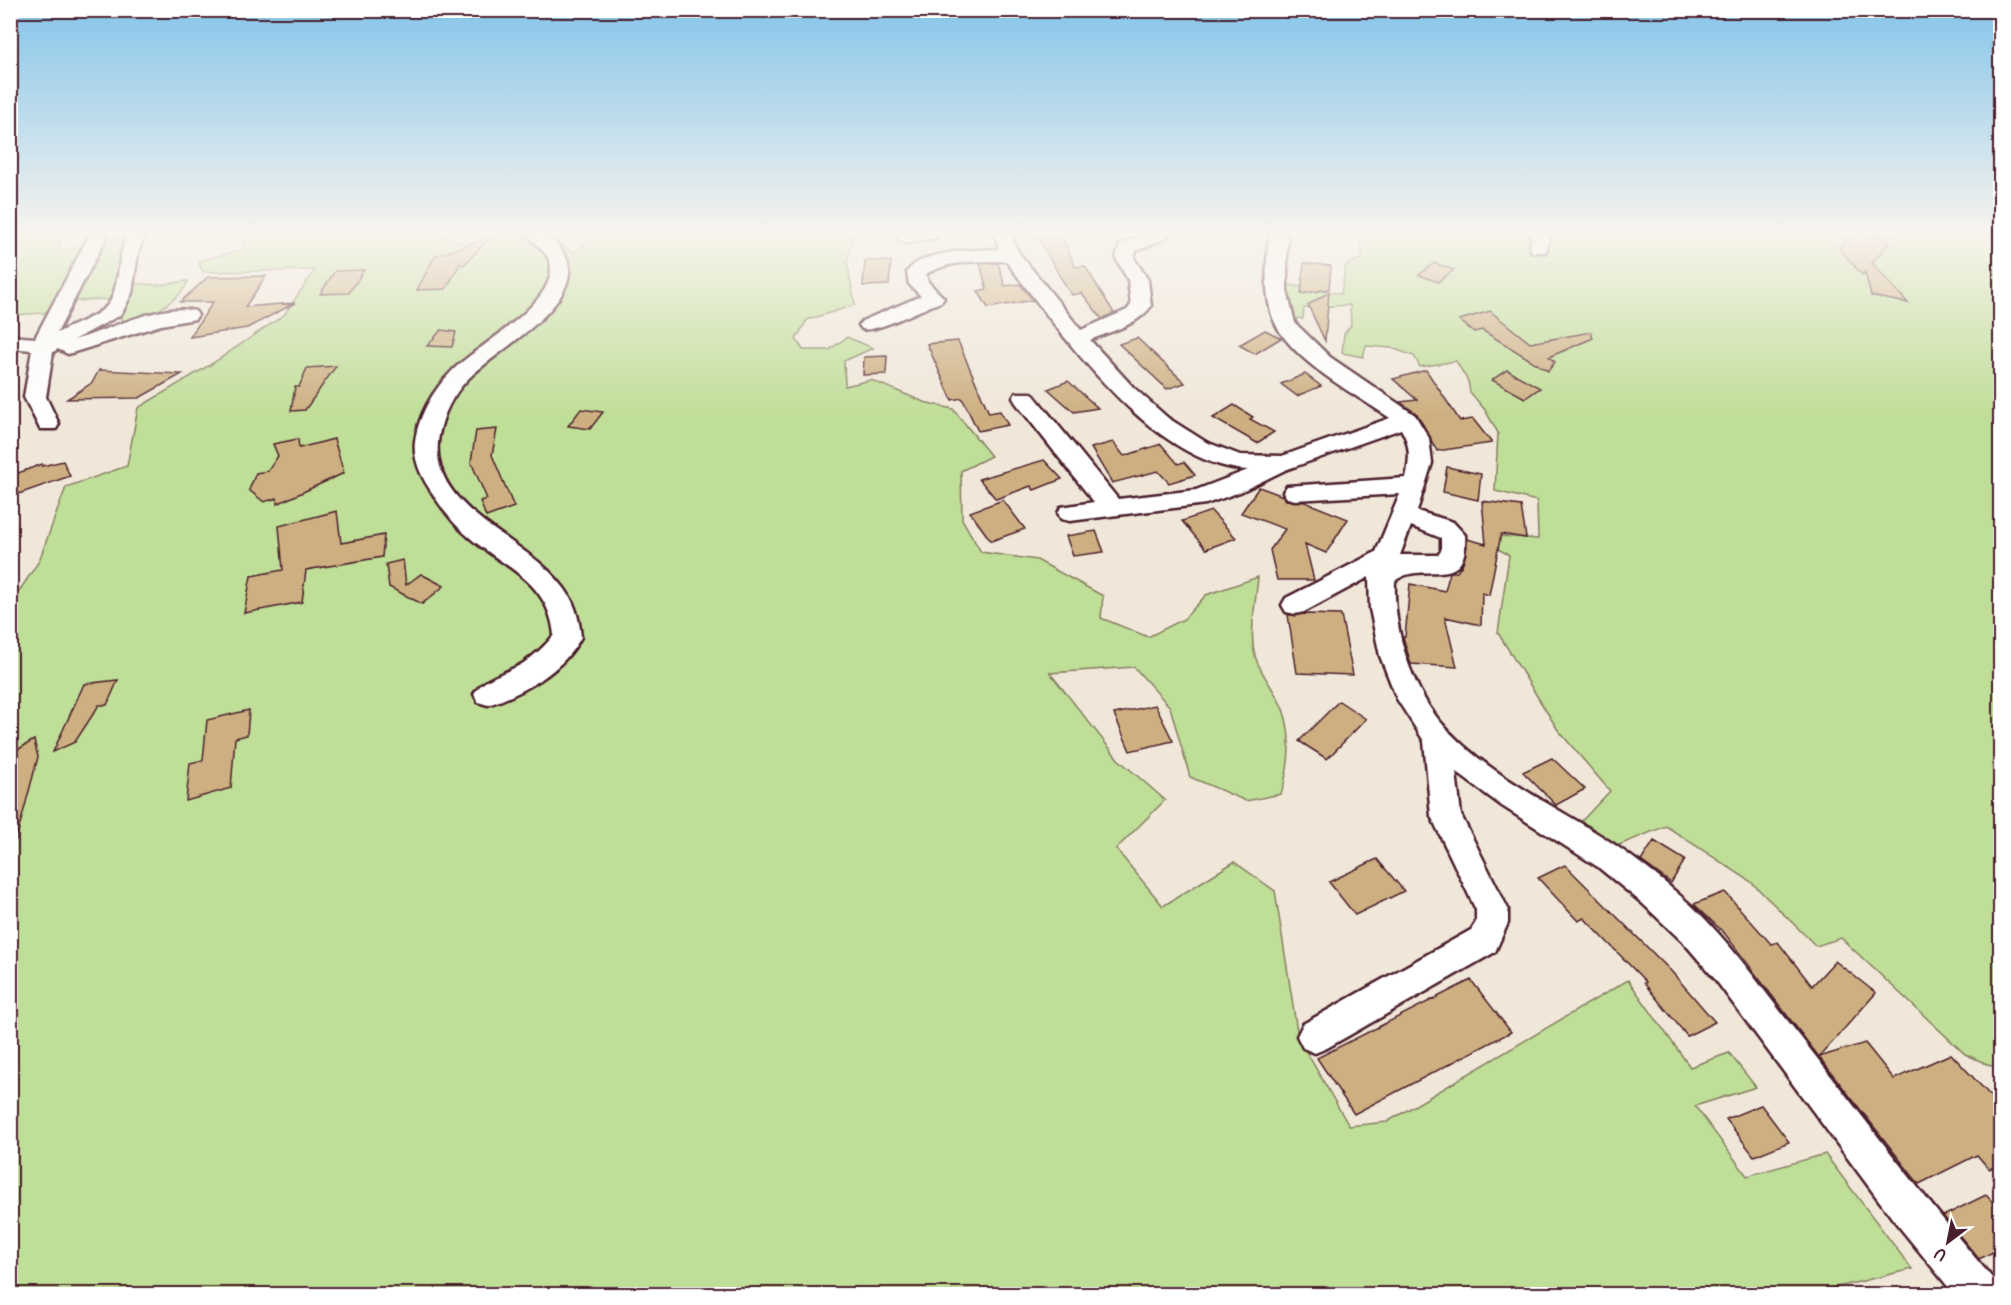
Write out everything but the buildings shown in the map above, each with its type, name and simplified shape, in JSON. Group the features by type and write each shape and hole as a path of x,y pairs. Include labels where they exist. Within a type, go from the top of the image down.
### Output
{"street":[{"path":"48,424 35,398 43,349 52,321 66,295"},
{"path":"43,349 113,311 123,295"},
{"path":"488,694 538,669 556,652 568,637 564,608 557,593 523,562 482,535 451,506 426,462 427,436 438,404 462,374 520,326 552,295"},
{"path":"868,325 904,308 934,298 931,295"},
{"path":"1042,295 1076,339 1121,389 1157,420 1188,440 1233,460 1278,464"},
{"path":"1076,339 1134,314 1141,306 1140,295"},
{"path":"1278,295 1285,324 1301,345 1407,420 1421,446 1422,455 1414,485 1384,567 1384,614 1398,668 1412,702 1438,738 1493,784 1591,844 1635,876 1704,941 1845,1125 1980,1294"},
{"path":"10,342 43,349 106,338 154,319 188,315"},
{"path":"1024,398 1113,508"},
{"path":"1070,513 1198,498 1232,487 1278,464 1407,420"},
{"path":"1295,492 1414,485"},
{"path":"1295,605 1321,593 1340,579 1399,564 1445,564 1454,552 1454,535 1444,528 1402,515"},
{"path":"1315,1036 1483,941 1492,923 1492,909 1446,816 1438,738"}],"green space":[{"path":"11,295 179,295 148,316 120,331 122,307 104,299 61,302 44,313 11,315"},
{"path":"298,295 853,295 855,305 807,320 796,339 803,350 829,350 847,337 873,348 844,361 845,386 871,380 924,402 953,409 991,456 961,471 962,519 981,552 1037,560 1103,596 1101,618 1148,637 1184,619 1206,595 1258,577 1253,618 1254,650 1259,666 1281,705 1287,722 1288,764 1281,794 1246,801 1190,777 1170,707 1134,667 1050,673 1118,759 1165,800 1116,849 1163,906 1234,862 1275,891 1298,1037 1349,1126 1387,1122 1628,980 1690,1067 1729,1053 1756,1087 1695,1106 1747,1176 1825,1154 1912,1269 1809,1294 11,1294 10,605 39,561 66,487 127,466 138,408 213,363 284,315"},
{"path":"1282,295 2000,295 2000,1070 1965,1054 1841,938 1816,946 1750,881 1666,826 1607,850 1573,830 1610,791 1558,730 1498,633 1509,555 1498,549 1499,536 1538,539 1537,501 1495,491 1498,433 1485,410 1470,392 1468,381 1456,361 1420,367 1414,356 1392,348 1366,346 1363,357 1342,353 1344,334 1351,325 1350,305 1304,308 1303,319 1284,317"}]}
